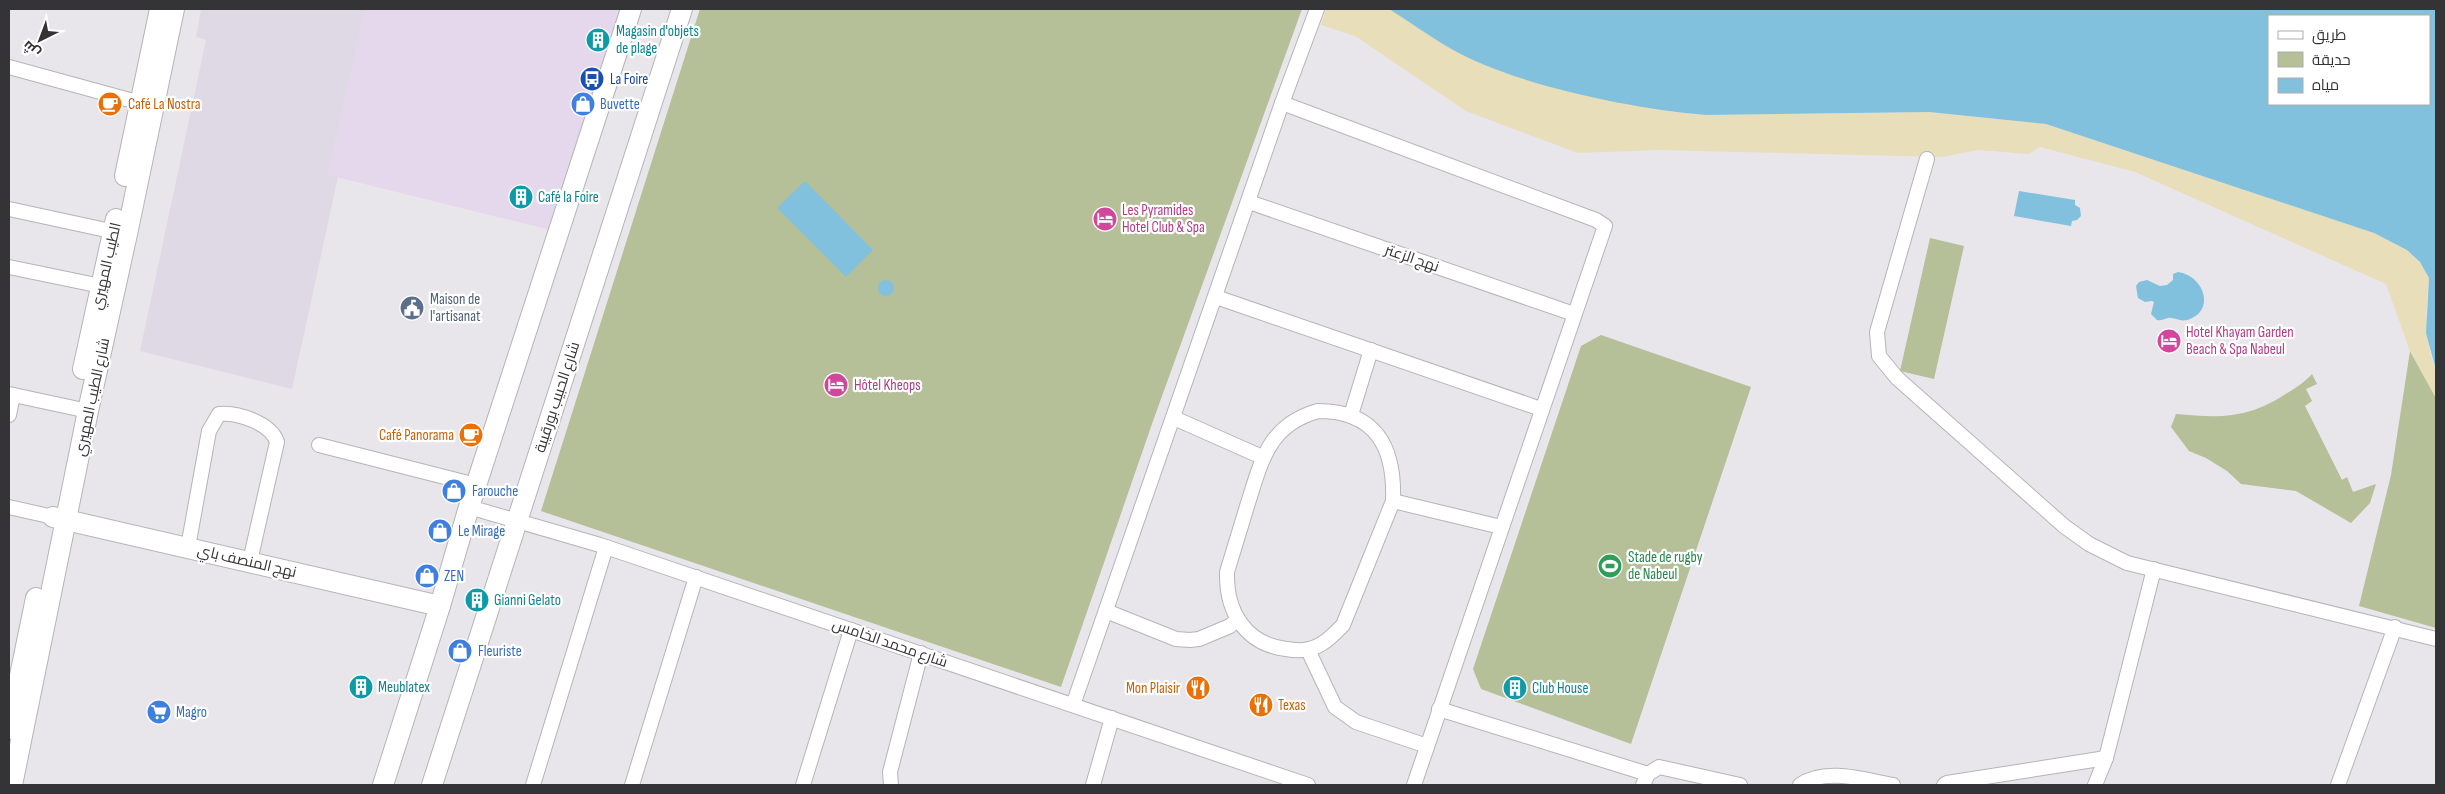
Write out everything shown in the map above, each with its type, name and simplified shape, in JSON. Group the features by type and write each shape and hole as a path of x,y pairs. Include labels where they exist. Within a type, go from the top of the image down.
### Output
{"street":[{"path":"9,67 147,105 160,9"},
{"name":"شارع الطيب المهيري","path":"12,785 81,409 121,233 147,105 174,9"},
{"path":"383,785 476,485 631,9"},
{"name":"شارع الحبيب بورقيبة","path":"432,785 682,9"},
{"path":"1074,705 1282,102 1317,9"},
{"path":"1282,102 1604,223 1605,231 1541,409 1414,785"},
{"path":"1927,159 1878,332 1879,356 1897,378 2064,526 2108,555 2127,563 2436,638"},
{"name":"نهج الزعتر","path":"1249,202 1574,314"},
{"path":"9,209 121,233"},
{"name":"الطيب المهيري","path":"81,409 101,286 121,233"},
{"path":"9,267 101,286"},
{"path":"1216,297 1541,409"},
{"path":"1351,416 1370,350"},
{"path":"9,415 11,395 81,409"},
{"path":"1318,411 1334,411 1351,416 1375,429 1383,443 1390,461 1394,480 1393,501 1343,626 1328,640 1308,650 1272,647 1255,639 1238,619 1231,609 1226,591 1227,572 1262,457 1286,426 1300,416 1318,411"},
{"path":"188,547 208,431 218,414 242,418 270,429 277,442 250,561"},
{"path":"1174,418 1262,457"},
{"path":"319,445 476,485"},
{"path":"1393,501 1501,527"},
{"path":"9,507 60,518 9,729"},
{"name":"شارع محمد الخامس","path":"469,507 606,547 1112,718 1283,781 1308,785"},
{"name":"نهج المنصف باي","path":"60,518 440,606"},
{"path":"533,785 606,547"},
{"path":"2095,785 2106,758 2154,569"},
{"path":"632,785 696,577"},
{"path":"1106,611 1176,639 1199,639 1230,626 1238,619"},
{"path":"2338,785 2395,627"},
{"path":"803,785 851,630"},
{"path":"1308,650 1335,707 1356,722 1426,746"},
{"path":"891,785 890,772 921,653"},
{"path":"1439,708 1646,779 1659,767 1740,785"},
{"path":"1093,785 1112,718"},
{"path":"1944,785 2106,758"},
{"path":"1800,785 1810,778 1893,785"}],"shaded area":[{"path":"201,9 365,9 328,175 338,177 292,389 140,351 206,40 196,37"},
{"path":"365,9 622,9 551,230 328,175"}],"green space":[{"name":"Hôtel Kheops","path":"700,9 1302,9 1153,421 1061,687 541,511"},
{"path":"1930,238 1964,246 1934,379 1900,371"},
{"path":"1601,335 1751,387 1631,744 1481,689 1473,669 1581,346"},
{"path":"2410,351 2436,398 2436,628 2359,606 2391,475"},
{"path":"2312,374 2317,384 2306,389 2312,401 2305,406 2342,480 2347,477 2353,492 2376,484 2370,503 2351,523 2296,491 2241,484 2227,471 2206,458 2189,451 2171,427 2176,414 2219,416 2245,413 2257,409 2302,383"}],"sand":[{"path":"1326,9 1389,9 1473,60 1571,91 1673,112 1706,115 1929,112 2046,124 2374,233 2407,250 2420,262 2429,278 2426,314 2430,353 2436,370 2436,398 2410,351 2386,284 2135,172 2040,147 2029,154 1978,150 1942,157 1659,150 1578,153 1466,111 1355,36 1321,25"}],"water":[{"path":"1389,9 2436,9 2436,370 2426,333 2429,278 2420,262 2407,250 2374,233 2046,124 1929,112 1706,115 1649,108 1556,89 1527,80 1473,60 1441,43"},
{"path":"805,181 873,250 846,277 777,208"},
{"path":"2019,191 2075,200 2075,205 2080,208 2081,216 2077,220 2072,221 2071,226 2014,216"},
{"path":"2178,272 2195,280 2200,287 2204,294 2202,310 2196,316 2187,320 2166,318 2157,320 2151,314 2154,302 2145,302 2138,298 2136,286 2139,282 2147,280 2160,286 2167,285 2173,280 2173,274"},
{"path":"886,280 894,288 886,296 878,288"}],"place":[{"name":"Magasin d'objets de plage","path":"598,40"},
{"name":"La Foire","path":"592,79"},
{"name":"Café La Nostra","path":"110,104"},
{"name":"Buvette","path":"583,104"},
{"name":"Café la Foire","path":"521,197"},
{"name":"Les Pyramides Hotel Club & Spa","path":"1105,219"},
{"name":"Maison de l'artisanat","path":"412,308"},
{"name":"Hotel Khayam Garden Beach & Spa Nabeul","path":"2169,341"},
{"name":"Hôtel Kheops","path":"836,385"},
{"name":"Café Panorama","path":"471,435"},
{"name":"Farouche","path":"454,491"},
{"name":"Le Mirage","path":"440,531"},
{"name":"Stade de rugby de Nabeul","path":"1610,566"},
{"name":"ZEN","path":"427,576"},
{"name":"Gianni Gelato","path":"477,600"},
{"name":"Fleuriste","path":"460,651"},
{"name":"Meublatex","path":"361,687"},
{"name":"Mon Plaisir","path":"1198,688"},
{"name":"Club House","path":"1515,688"},
{"name":"Texas","path":"1261,705"},
{"name":"Magro","path":"159,712"}]}
